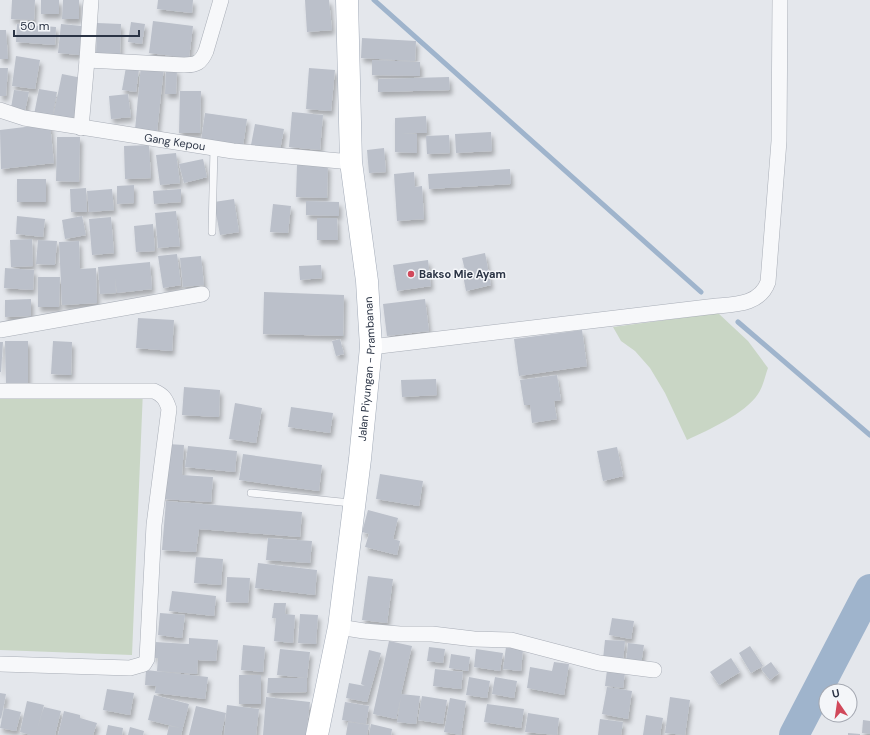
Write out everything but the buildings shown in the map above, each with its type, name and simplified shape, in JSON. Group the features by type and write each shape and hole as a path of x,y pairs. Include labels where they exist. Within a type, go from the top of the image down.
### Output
{"main road":[{"name":"Jalan Piyungan - Prambanan","path":"317,735 339,627 371,347 367,281 351,162 348,0"}],"street":[{"path":"80,128 91,0"},
{"path":"87,60 184,65 198,64 203,59 206,51 221,0"},
{"path":"371,347 708,308 751,301 760,296 768,282 778,141 780,0"},
{"name":"Gang Kepou","path":"0,110 24,118 80,128 214,148 351,162"},
{"path":"0,330 202,294"},
{"path":"0,391 154,391 162,395 167,401 168,409 154,525 147,658 144,664 130,668 0,664"},
{"path":"339,627 400,634 432,634 474,639 511,640 599,663 654,670"}],"lane":[{"path":"212,232 214,148"},
{"path":"250,493 354,503"}],"green space":[{"path":"718,313 748,341 768,368 763,385 752,401 726,421 687,440 665,393 650,368 635,351 621,341 613,327"},
{"path":"0,384 143,390 132,655 0,650"}],"waterway":[{"path":"374,0 701,292"},
{"path":"738,322 870,435"},
{"path":"794,735 870,589"}],"place":[{"name":"Bakso Mie Ayam","path":"411,274"}]}
